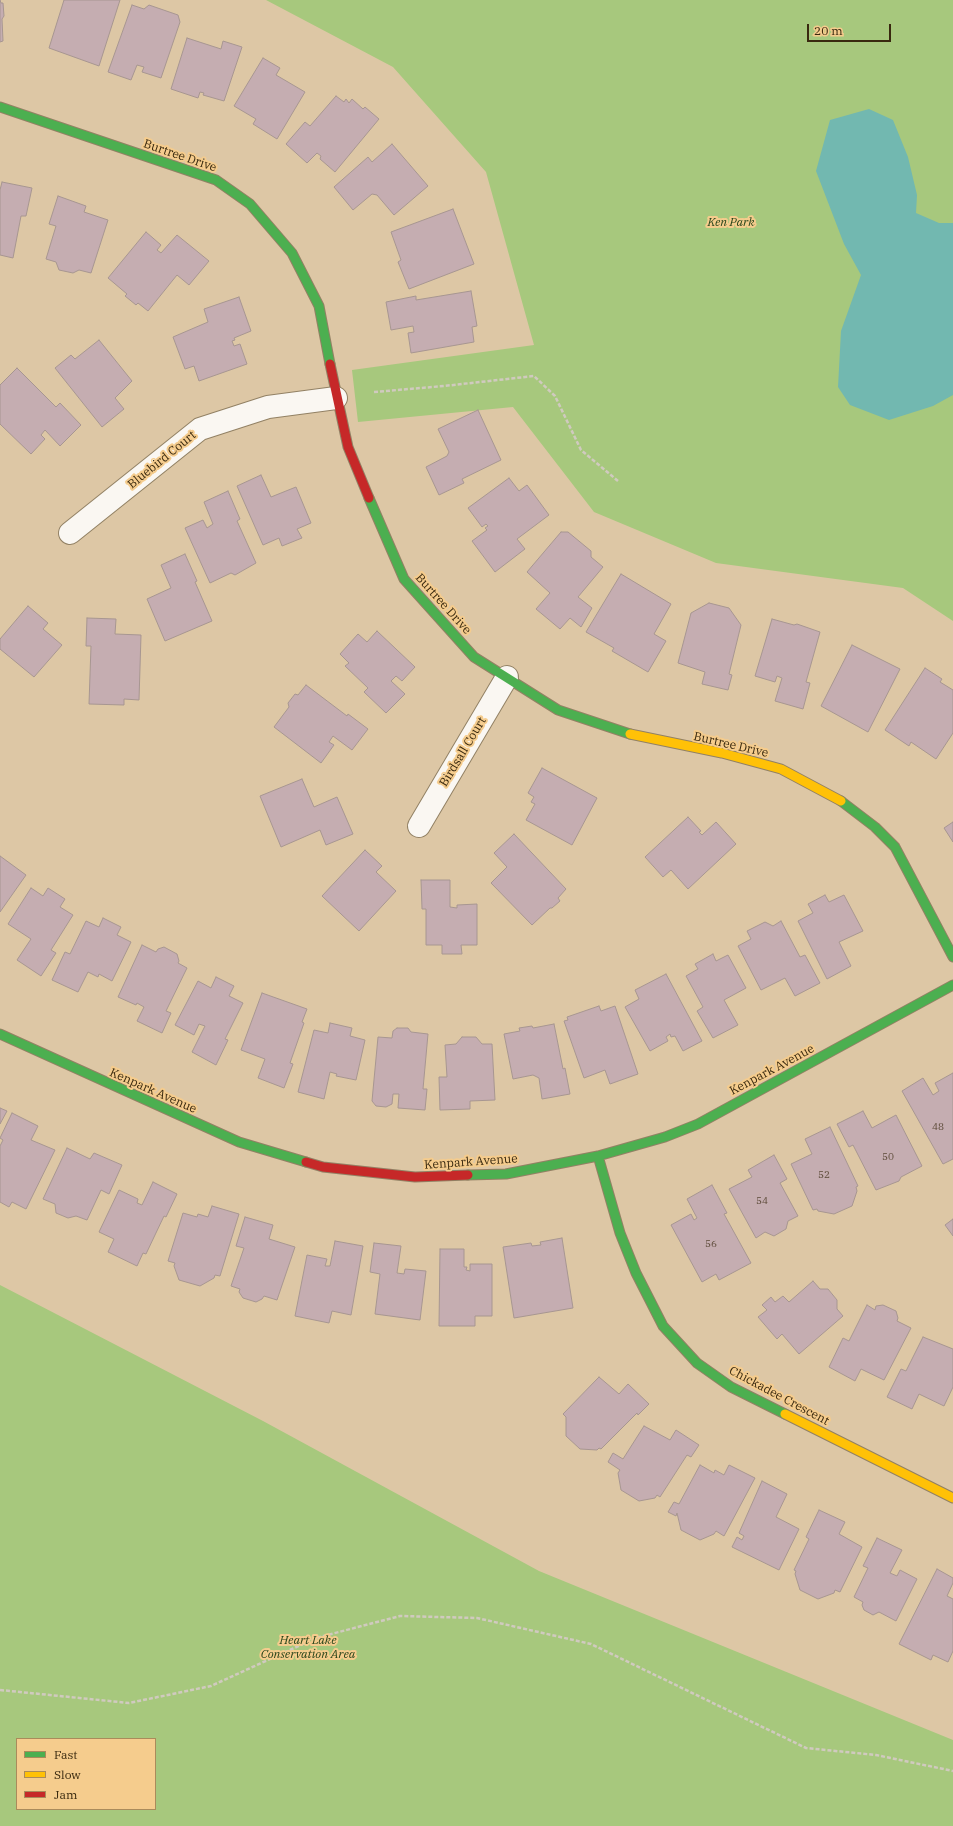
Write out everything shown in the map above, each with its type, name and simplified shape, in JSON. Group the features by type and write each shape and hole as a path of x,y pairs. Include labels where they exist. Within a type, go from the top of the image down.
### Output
{"street":[{"name":"Burtree Drive","path":"0,107 216,180 250,204 292,252 319,306 336,398 348,447 404,579 474,657 558,710 637,737 722,753 781,769 834,796 875,827 895,847 953,957"},
{"name":"Bluebird Court","path":"70,534 200,429 268,407 336,398"},
{"name":"Birdsall Court","path":"419,826 507,678"},
{"name":"Kenpark Avenue","path":"0,1034 94,1078 239,1142 323,1167 414,1177 506,1174 598,1156 665,1137 698,1124 953,985"},
{"name":"Chickadee Crescent","path":"598,1156 620,1233 636,1273 663,1326 697,1363 731,1387 953,1498"}],"path":[{"path":"374,392 534,376 555,396 581,450 618,481"},
{"path":"0,1690 129,1703 211,1686 316,1638 400,1616 477,1618 590,1644 806,1748 876,1755 953,1771"}],"green space":[{"name":"Ken Park","path":"266,0 953,0 953,621 903,588 716,563 594,512 513,407 358,422 352,370 534,345 486,172 393,67"},
{"name":"Heart Lake Conservation Area","path":"0,1285 263,1421 539,1571 953,1740 953,1826 0,1826"}],"water":[{"path":"869,109 893,120 908,157 917,195 916,213 939,223 953,223 953,395 933,406 889,420 850,405 838,387 841,331 861,275 844,244 816,171 830,120"}],"building":[{"path":"0,0 1,3 3,3 4,16 2,19 3,41 0,42"},
{"path":"64,0 120,0 99,66 49,48"},
{"path":"132,5 144,9 149,5 178,15 180,22 161,78 142,72 144,67 137,65 131,80 108,72"},
{"path":"187,38 221,49 223,41 242,47 224,101 203,95 204,93 200,92 198,98 171,89"},
{"path":"263,58 280,68 276,75 305,92 277,139 253,124 256,119 234,106"},
{"path":"336,96 344,102 346,99 349,103 352,99 363,109 365,107 379,119 335,172 320,159 321,156 317,153 307,163 286,144 305,122 310,126"},
{"path":"392,144 428,186 394,215 377,195 372,194 353,210 334,187 368,157 372,162"},
{"path":"2,182 32,188 26,216 21,216 13,258 0,255 0,190"},
{"path":"58,196 86,206 84,212 108,220 91,273 79,270 73,273 59,270 56,262 46,259 56,226 49,224"},
{"path":"453,209 474,264 409,289 398,262 401,260 391,232"},
{"path":"146,232 161,245 157,250 161,253 177,235 209,261 189,285 177,275 148,311 138,303 136,305 125,296 127,294 108,278"},
{"path":"471,291 477,326 472,327 474,342 411,353 408,333 414,332 413,326 391,330 386,302 416,296 416,300"},
{"path":"239,297 251,331 234,338 235,340 232,341 234,346 240,344 247,364 199,381 194,366 185,369 173,337 208,322 204,309"},
{"path":"99,340 132,381 115,398 124,409 102,427 55,368 71,355 75,359"},
{"path":"17,368 56,407 60,403 81,425 60,446 45,430 41,435 45,439 31,454 0,424 0,385"},
{"path":"478,410 501,460 462,479 464,483 439,495 426,467 447,456 449,452 438,429"},
{"path":"261,475 271,497 296,487 311,523 297,529 302,538 282,546 279,538 263,545 237,486"},
{"path":"509,478 519,491 527,485 549,515 517,539 525,549 495,572 472,541 487,530 485,528 488,526 486,524 482,527 468,508"},
{"path":"228,491 240,519 237,521 256,563 235,575 231,573 210,583 185,528 203,520 207,528 213,524 204,502"},
{"path":"561,532 568,532 591,551 591,557 603,567 578,597 592,608 581,627 570,618 560,629 536,609 550,593 527,572"},
{"path":"185,554 212,621 165,641 147,599 171,588 161,565"},
{"path":"621,574 671,604 654,634 666,641 648,672 612,651 614,648 586,632"},
{"path":"709,603 729,608 741,625 729,674 732,675 728,690 702,684 705,672 678,663 691,613"},
{"path":"28,606 48,623 43,629 62,645 34,677 0,649 0,639"},
{"path":"87,618 116,619 115,634 141,635 139,700 124,699 124,705 89,704 91,646 86,646"},
{"path":"772,619 794,625 797,624 820,632 806,682 810,683 803,709 775,701 782,678 777,676 775,682 755,676"},
{"path":"377,631 415,667 402,681 396,676 391,681 405,694 386,713 364,692 368,688 345,666 349,663 340,654 358,634 367,642"},
{"path":"852,645 900,669 868,732 821,706"},
{"path":"925,668 942,679 940,682 953,690 953,733 936,759 911,742 909,746 885,730"},
{"path":"306,685 347,716 348,714 368,729 352,750 333,736 329,742 334,745 321,763 274,727 289,707 288,703 295,694 298,695"},
{"path":"542,768 597,798 572,845 526,820 535,804 531,802 534,797 528,793"},
{"path":"302,779 314,807 337,797 353,834 326,845 320,830 281,847 260,796"},
{"path":"688,817 701,831 699,832 702,835 716,822 736,844 688,889 671,870 663,877 645,857"},
{"path":"953,822 953,842 944,828"},
{"path":"514,834 566,889 558,898 560,901 532,925 491,883 507,867 494,853"},
{"path":"365,850 382,866 376,872 396,891 359,931 322,896"},
{"path":"0,856 26,875 0,912"},
{"path":"421,880 450,880 450,907 457,908 457,905 477,904 477,945 461,945 462,954 442,954 442,945 426,945 426,909 422,909"},
{"path":"31,888 43,896 48,888 65,899 60,907 73,915 51,950 56,953 41,976 17,960 31,939 8,924"},
{"path":"825,895 829,902 844,895 863,931 839,942 851,966 827,979 798,921 813,913 808,904"},
{"path":"103,918 121,927 117,935 131,942 112,981 99,974 98,977 88,972 78,992 52,980 65,952 70,954 86,921 99,927"},
{"path":"781,921 800,957 805,955 820,983 795,996 785,978 761,990 738,946 751,939 747,931 765,922 773,926"},
{"path":"142,945 156,952 158,949 164,947 177,954 179,961 178,963 187,968 166,1011 171,1013 162,1033 137,1021 144,1007 137,1003 136,1005 118,997"},
{"path":"713,954 716,961 728,955 746,988 724,1000 738,1025 713,1038 697,1011 703,1007 686,976 698,969 695,964"},
{"path":"666,974 702,1041 683,1051 675,1036 671,1037 670,1034 666,1037 668,1041 650,1051 625,1007 639,999 635,990"},
{"path":"216,977 234,986 229,996 243,1003 225,1039 228,1040 216,1065 192,1052 205,1026 199,1024 194,1035 175,1025 198,981 211,988"},
{"path":"262,993 307,1009 302,1022 304,1023 290,1063 293,1064 284,1088 258,1078 265,1059 241,1050"},
{"path":"599,1006 601,1011 615,1006 638,1074 610,1084 605,1070 584,1078 564,1021 568,1020 567,1017"},
{"path":"330,1023 352,1028 350,1036 365,1040 356,1080 336,1076 337,1074 330,1072 324,1099 298,1092 314,1030 328,1033"},
{"path":"554,1024 563,1069 565,1068 570,1094 542,1099 539,1078 533,1075 513,1079 504,1034 520,1031 519,1028 532,1026 533,1028"},
{"path":"397,1028 408,1028 411,1032 428,1034 423,1089 427,1089 425,1110 398,1108 399,1094 393,1094 392,1104 386,1107 376,1106 372,1101 378,1037 392,1038 393,1031"},
{"path":"462,1037 476,1037 482,1044 492,1044 495,1100 470,1101 470,1109 440,1110 439,1077 447,1077 445,1045 456,1044"},
{"path":"953,1073 953,1159 943,1164 902,1091 923,1078 933,1095 939,1091 935,1083"},
{"path":"0,1108 7,1111 0,1124"},
{"path":"863,1111 872,1128 896,1115 922,1166 901,1177 899,1181 876,1190 853,1145 849,1147 837,1124"},
{"path":"12,1113 38,1126 31,1140 55,1150 26,1209 12,1202 9,1207 0,1202 0,1146 3,1140 0,1138"},
{"path":"830,1127 858,1186 856,1187 857,1191 852,1206 834,1214 818,1211 817,1209 813,1210 791,1164 812,1154 805,1139"},
{"path":"67,1148 90,1159 94,1153 122,1165 109,1194 101,1190 87,1220 76,1216 68,1218 56,1213 55,1204 43,1199"},
{"path":"774,1155 787,1179 780,1183 798,1216 788,1221 786,1229 774,1236 765,1232 756,1238 729,1189 752,1177 748,1170"},
{"path":"153,1182 177,1194 166,1217 164,1216 146,1254 143,1253 137,1266 108,1252 114,1239 99,1232 119,1190 138,1199 137,1203 142,1205"},
{"path":"712,1185 727,1213 724,1214 751,1263 719,1280 716,1274 702,1282 671,1225 691,1214 694,1220 697,1218 687,1199"},
{"path":"212,1206 239,1214 220,1276 215,1275 214,1278 200,1286 179,1280 174,1266 175,1263 168,1261 183,1213 197,1217 198,1214 208,1217"},
{"path":"245,1217 273,1225 269,1239 295,1247 277,1300 264,1296 256,1302 243,1298 239,1292 240,1289 231,1286 244,1248 236,1246"},
{"path":"953,1219 953,1236 945,1225"},
{"path":"562,1238 573,1308 514,1318 503,1247 531,1243 532,1246 541,1245 540,1242"},
{"path":"335,1241 363,1246 351,1315 332,1311 329,1323 295,1316 307,1255 327,1259 325,1266 330,1266"},
{"path":"374,1243 401,1246 397,1273 404,1274 405,1269 426,1271 420,1320 375,1314 380,1274 370,1272"},
{"path":"440,1249 464,1249 464,1267 467,1267 466,1270 470,1271 470,1264 492,1264 492,1316 475,1316 475,1326 439,1326"},
{"path":"813,1281 820,1289 828,1289 837,1300 837,1309 843,1316 799,1354 782,1334 777,1339 758,1317 767,1310 762,1305 771,1297 775,1302 783,1296 789,1302"},
{"path":"867,1305 875,1310 876,1306 883,1305 896,1311 898,1318 897,1321 911,1328 884,1380 861,1369 855,1381 829,1367 843,1338 849,1341"},
{"path":"923,1337 953,1349 953,1387 944,1406 919,1394 912,1409 887,1397 901,1369 906,1371"},
{"path":"599,1377 619,1394 628,1384 649,1404 638,1415 637,1413 601,1449 580,1449 566,1436 566,1417 563,1414"},
{"path":"644,1426 670,1440 676,1430 699,1445 691,1457 687,1455 660,1497 657,1495 655,1498 639,1501 621,1490 618,1473 620,1470 608,1462 613,1453 623,1459"},
{"path":"700,1465 714,1473 715,1470 724,1475 729,1465 755,1478 724,1536 716,1531 714,1534 700,1540 681,1530 677,1513 676,1516 668,1512 674,1502 679,1504"},
{"path":"762,1481 787,1494 776,1517 799,1529 779,1570 732,1547 737,1537 742,1540 744,1536 739,1533"},
{"path":"819,1510 845,1522 839,1534 862,1547 840,1592 835,1590 834,1593 818,1599 800,1590 795,1574 796,1571 794,1570 809,1539 806,1537"},
{"path":"877,1538 902,1550 890,1573 897,1576 900,1570 917,1579 896,1621 879,1612 873,1615 864,1610 862,1605 863,1602 854,1597 868,1568 863,1566"},
{"path":"937,1569 953,1578 953,1583 947,1596 953,1599 953,1651 948,1662 933,1655 931,1660 899,1644"}],"traffic: fast":[{"path":"0,107 216,180 250,204 292,253 319,306 330,364"},
{"path":"369,498 404,579 474,657 558,710 630,734"},
{"path":"841,801 875,827 895,847 953,957"},
{"path":"468,1175 506,1174 598,1156 665,1137 698,1124 953,985"},
{"path":"0,1034 239,1142 306,1162"},
{"path":"598,1156 620,1233 636,1273 663,1326 697,1363 731,1387 785,1414"}],"traffic: slow":[{"path":"630,734 722,753 781,769 841,801"},
{"path":"785,1414 953,1498"}],"traffic: jam":[{"path":"330,364 348,447 369,498"},
{"path":"306,1162 323,1167 415,1177 468,1175"}]}
